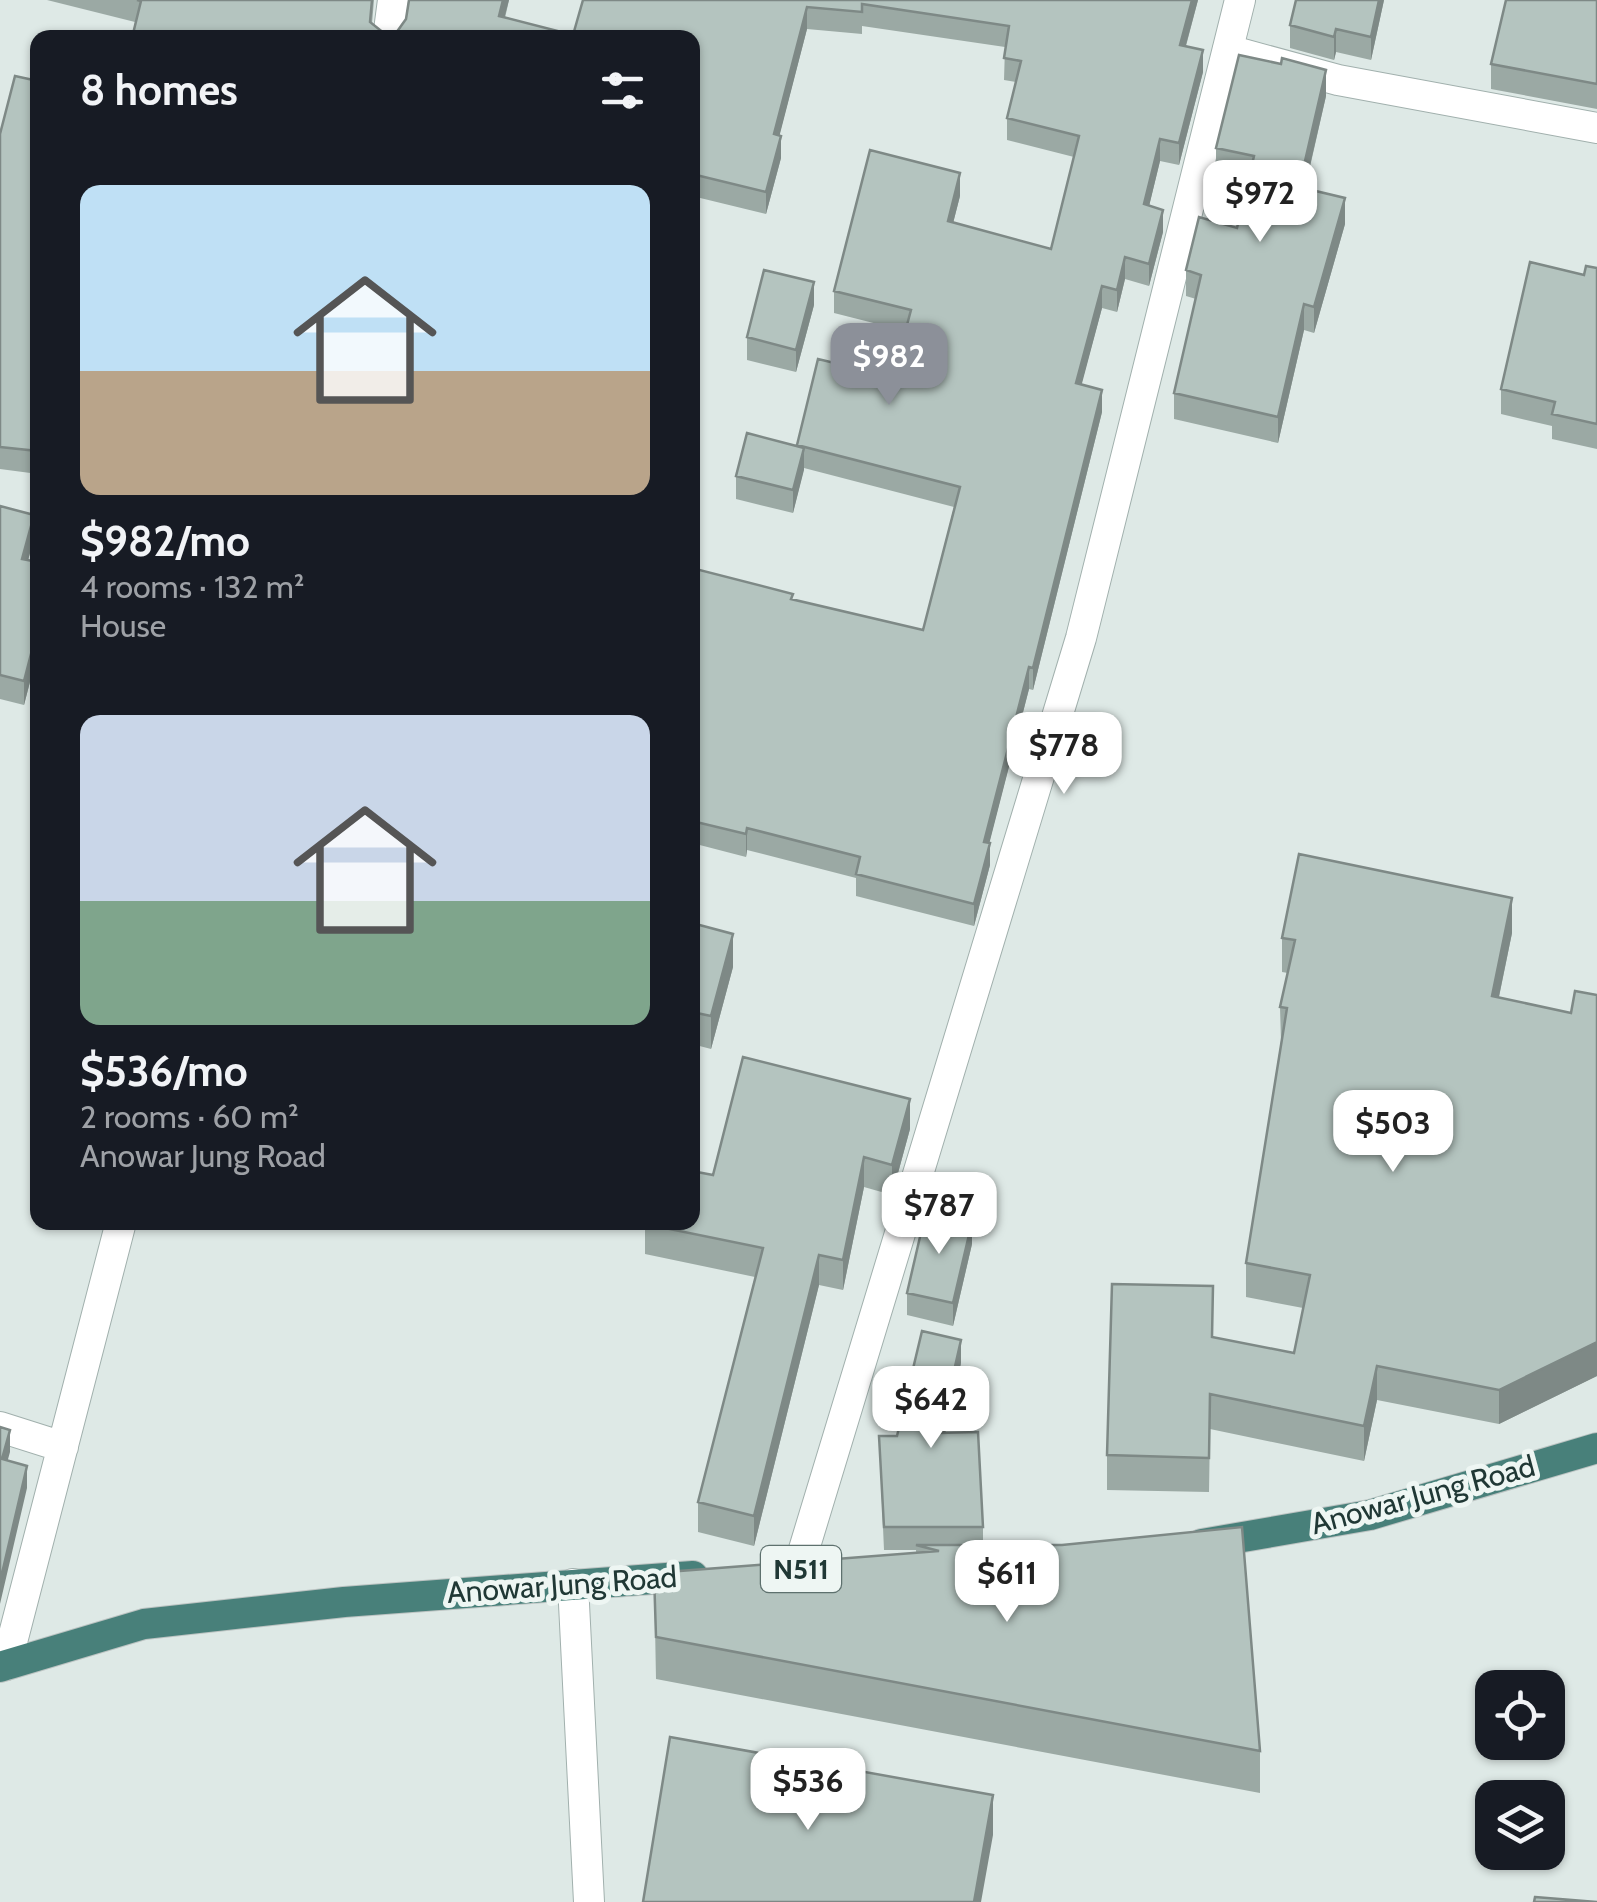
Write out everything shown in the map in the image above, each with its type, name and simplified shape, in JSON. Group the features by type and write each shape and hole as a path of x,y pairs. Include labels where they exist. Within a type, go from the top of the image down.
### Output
{"highway":[{"name":"Anowar Jung Road","path":"1178,1548 1370,1515 1597,1448"},
{"name":"N511","path":"761,1572 836,1569"},
{"name":"Anowar Jung Road","path":"3,1666 144,1624 723,1574"}],"street":[{"path":"389,30 394,0"},
{"path":"798,1569 1081,638 1240,0"},
{"path":"1228,50 1338,80 1597,128"},
{"path":"3,1666 119,1230"},
{"path":"0,1428 63,1447"},
{"path":"573,1584 589,1902"}],"building":[{"path":"137,0 372,0 370,22 380,30 134,30 141,1"},
{"path":"409,0 503,0 499,16 554,30 398,30 406,19"},
{"path":"583,0 1192,0 1180,45 1203,50 1179,143 1160,139 1144,204 1163,210 1149,264 1125,257 1117,290 1102,286 1076,383 1102,390 1033,668 1029,667 984,842 990,843 974,904 856,874 860,857 747,828 746,834 700,823 700,570 793,594 791,599 923,630 960,487 797,445 818,359 893,377 911,310 834,291 870,150 960,173 948,221 1051,249 1079,136 1007,118 1021,61 1004,58 1009,26 862,4 862,12 807,7 774,134 781,136 766,192 700,176 700,30 574,30"},
{"path":"1296,0 1379,0 1371,37 1336,29 1334,37 1290,25"},
{"path":"1506,0 1597,0 1597,84 1491,64"},
{"path":"1239,55 1281,64 1282,58 1326,70 1299,187 1345,198 1314,307 1304,304 1278,417 1174,393 1201,275 1186,270 1199,217 1237,228 1254,156 1216,148"},
{"path":"15,76 30,79 30,450 0,447 0,134"},
{"path":"1530,262 1584,275 1586,266 1597,268 1597,424 1552,414 1555,402 1501,389"},
{"path":"764,270 814,282 796,350 747,337"},
{"path":"747,433 804,448 793,490 736,476"},
{"path":"0,506 30,514 22,559 30,560 30,658 24,681 0,675"},
{"path":"1299,854 1512,898 1492,996 1571,1013 1575,991 1597,995 1597,1342 1499,1390 1377,1366 1364,1426 1210,1394 1209,1458 1107,1455 1112,1284 1213,1286 1212,1337 1294,1353 1310,1275 1246,1263 1287,1008 1280,1007 1295,940 1282,938"},
{"path":"700,925 733,934 711,1016 700,1014"},
{"path":"743,1057 910,1099 892,1165 864,1157 843,1260 819,1255 754,1516 698,1502 763,1248 674,1230 700,1230 700,1173 713,1175"},
{"path":"926,1211 972,1222 953,1303 907,1293"},
{"path":"922,1331 961,1340 940,1433 978,1432 983,1527 884,1527 879,1436 897,1436"},
{"path":"0,1427 10,1430 2,1459 27,1466 0,1582"},
{"path":"1242,1527 1260,1751 656,1637 654,1573 939,1551 916,1545 1062,1545"},
{"path":"670,1737 993,1795 974,1902 643,1902"},
{"path":"1535,1897 1597,1902 1534,1902"}]}
